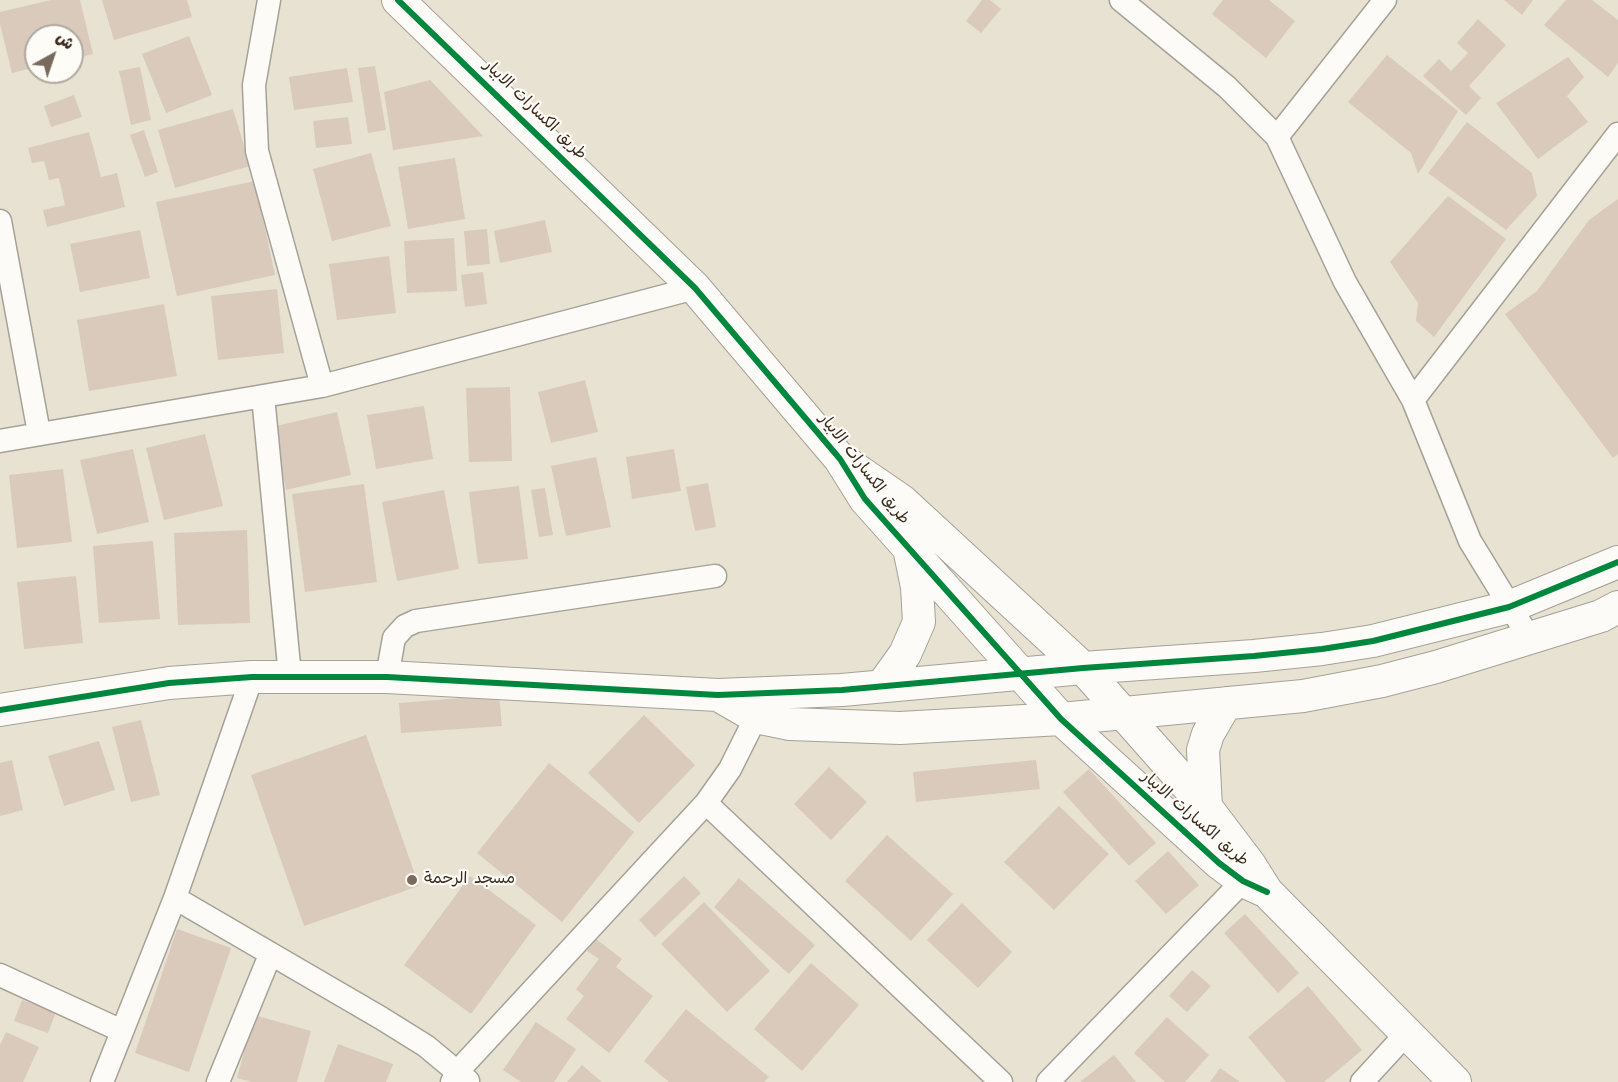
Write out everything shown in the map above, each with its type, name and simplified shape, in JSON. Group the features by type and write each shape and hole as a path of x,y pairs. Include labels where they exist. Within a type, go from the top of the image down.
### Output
{"street":[{"path":"269,0 254,85 257,151 322,386"},
{"name":"طريق الكسارات الابيار","path":"398,0 695,288 840,459 866,499 1061,719 1202,848 1255,886 1455,1082"},
{"path":"1121,0 1227,87 1277,137 1345,282 1413,400 1470,541 1530,639"},
{"path":"1277,137 1385,0"},
{"path":"1413,400 1618,134"},
{"path":"0,221 39,433"},
{"path":"0,441 322,386 695,288"},
{"path":"262,396 290,676"},
{"name":"طريق الكسارات الابيار","path":"840,459 876,481 902,501 1083,668 1125,712 1206,807 1250,865 1255,886"},
{"path":"882,686 905,654 919,622 917,587 909,548"},
{"path":"0,710 170,683 252,677 387,677 718,695 882,686 1322,649 1373,640 1509,607 1618,562"},
{"path":"387,677 394,638 405,626 416,621 714,576"},
{"path":"718,695 756,717 822,727 900,728 1061,719 1303,696 1382,681 1530,639 1618,608"},
{"path":"102,1082 175,898 252,677"},
{"path":"1206,807 1203,750 1208,734 1226,703"},
{"path":"175,898 426,1046 459,1079 706,803 730,769 756,717"},
{"path":"706,803 1001,1082"},
{"path":"1048,1082 1255,886"},
{"path":"218,1082 270,955"},
{"path":"0,975 122,1031"},
{"path":"1362,1082 1407,1033"}],"building":[{"path":"51,0 80,0 93,54 84,56 84,24 24,24 24,70 12,73 0,24 0,12"},
{"path":"102,0 187,0 192,17 114,40"},
{"path":"982,0 990,0 1001,9 981,33 966,21"},
{"path":"1223,0 1269,0 1295,21 1266,58 1212,14"},
{"path":"1504,0 1533,0 1522,15"},
{"path":"1566,0 1592,0 1618,20 1618,63 1608,77 1544,25"},
{"path":"1478,19 1506,45 1469,86 1481,98 1466,115 1423,76 1439,59 1451,71 1468,53 1457,43"},
{"path":"189,36 212,95 166,113 142,54"},
{"path":"1387,55 1458,111 1418,174 1411,153 1348,102"},
{"path":"1568,57 1584,77 1567,96 1588,122 1538,159 1496,103"},
{"path":"375,66 386,130 368,133 358,68"},
{"path":"140,67 151,120 131,125 119,71"},
{"path":"347,68 353,102 294,110 289,77"},
{"path":"430,80 483,136 393,150 384,92"},
{"path":"74,95 82,117 51,127 44,106"},
{"path":"233,109 250,166 175,188 158,130"},
{"path":"348,117 352,144 316,148 313,121"},
{"path":"1467,122 1532,173 1537,196 1506,230 1428,173"},
{"path":"144,130 158,172 145,177 130,135"},
{"path":"89,132 101,177 117,173 125,207 47,227 43,210 65,205 59,178 49,180 44,161 32,163 28,148"},
{"path":"371,153 391,226 332,241 313,169"},
{"path":"455,158 465,219 408,229 398,167"},
{"path":"255,181 275,275 177,296 156,202"},
{"path":"1448,196 1506,239 1434,337 1416,321 1418,303 1390,262"},
{"path":"1618,199 1618,454 1613,458 1505,314 1537,291 1589,220"},
{"path":"545,220 552,252 500,263 494,231"},
{"path":"487,229 490,264 467,266 464,231"},
{"path":"140,230 150,278 80,292 70,244"},
{"path":"454,238 457,291 407,293 404,241"},
{"path":"389,256 396,313 337,320 329,264"},
{"path":"483,272 487,304 465,307 461,275"},
{"path":"277,289 284,353 218,360 211,296"},
{"path":"164,304 177,376 89,391 77,320"},
{"path":"585,380 598,432 551,443 538,392"},
{"path":"510,387 512,461 469,462 466,388"},
{"path":"424,406 433,459 376,469 367,415"},
{"path":"337,412 351,475 286,490 272,427"},
{"path":"205,434 223,506 164,520 146,448"},
{"path":"133,449 149,522 97,534 80,460"},
{"path":"674,449 681,491 632,499 626,457"},
{"path":"596,457 611,527 566,536 551,466"},
{"path":"63,469 72,542 17,548 9,475"},
{"path":"708,483 716,527 695,531 686,487"},
{"path":"364,484 377,582 305,592 292,494"},
{"path":"519,486 528,559 478,564 469,492"},
{"path":"545,488 553,535 539,537 531,490"},
{"path":"444,490 459,569 397,581 382,502"},
{"path":"247,530 250,623 178,625 174,533"},
{"path":"153,541 160,619 99,623 93,546"},
{"path":"76,576 83,643 24,649 17,582"},
{"path":"499,695 502,726 401,733 399,703"},
{"path":"644,715 695,765 639,823 588,773"},
{"path":"141,720 160,795 131,802 112,727"},
{"path":"366,735 419,886 304,926 251,775"},
{"path":"99,741 115,790 64,806 48,756"},
{"path":"12,760 23,810 0,816 0,763"},
{"path":"1036,760 1040,789 916,802 913,772"},
{"path":"549,763 634,832 562,922 477,853"},
{"path":"829,767 867,802 831,840 794,804"},
{"path":"1089,769 1156,843 1129,866 1063,792"},
{"path":"1059,806 1109,854 1054,910 1004,862"},
{"path":"887,835 953,894 911,941 845,881"},
{"path":"1168,851 1199,885 1166,914 1135,881"},
{"path":"470,876 536,925 471,1014 404,965"},
{"path":"684,876 701,893 655,937 639,920"},
{"path":"739,878 815,945 789,974 714,907"},
{"path":"704,902 770,971 727,1012 661,944"},
{"path":"962,903 1012,952 978,988 927,940"},
{"path":"1245,914 1299,973 1278,993 1224,933"},
{"path":"177,929 231,948 189,1072 135,1053"},
{"path":"596,939 622,959 616,967 653,996 609,1053 566,1019 584,996 576,989 599,959 587,951"},
{"path":"811,963 859,1005 802,1071 754,1029"},
{"path":"1192,970 1211,986 1187,1012 1169,996"},
{"path":"1308,986 1362,1050 1324,1082 1286,1082 1248,1037"},
{"path":"22,1000 56,1012 48,1033 14,1021"},
{"path":"686,1009 769,1077 764,1082 669,1082 644,1061"},
{"path":"254,1015 311,1031 297,1082 252,1082 237,1078"},
{"path":"1167,1017 1209,1055 1185,1082 1165,1082 1134,1053"},
{"path":"536,1022 576,1049 554,1082 521,1082 503,1070"},
{"path":"6,1032 39,1047 23,1082 0,1082 0,1045"},
{"path":"338,1044 393,1064 386,1082 324,1082"},
{"path":"1114,1055 1136,1082 1080,1082"},
{"path":"582,1065 602,1082 567,1082"},
{"path":"1220,1068 1240,1082 1210,1082"}],"cycle path":[{"path":"398,0 695,288 840,459 865,499 1061,719 1219,863 1243,881 1267,892"},
{"path":"0,710 169,683 252,677 387,677 718,695 842,690 1083,668 1254,656 1373,641 1509,607 1618,562"}],"place":[{"name":"مسجد الرحمة","path":"412,880"}]}
